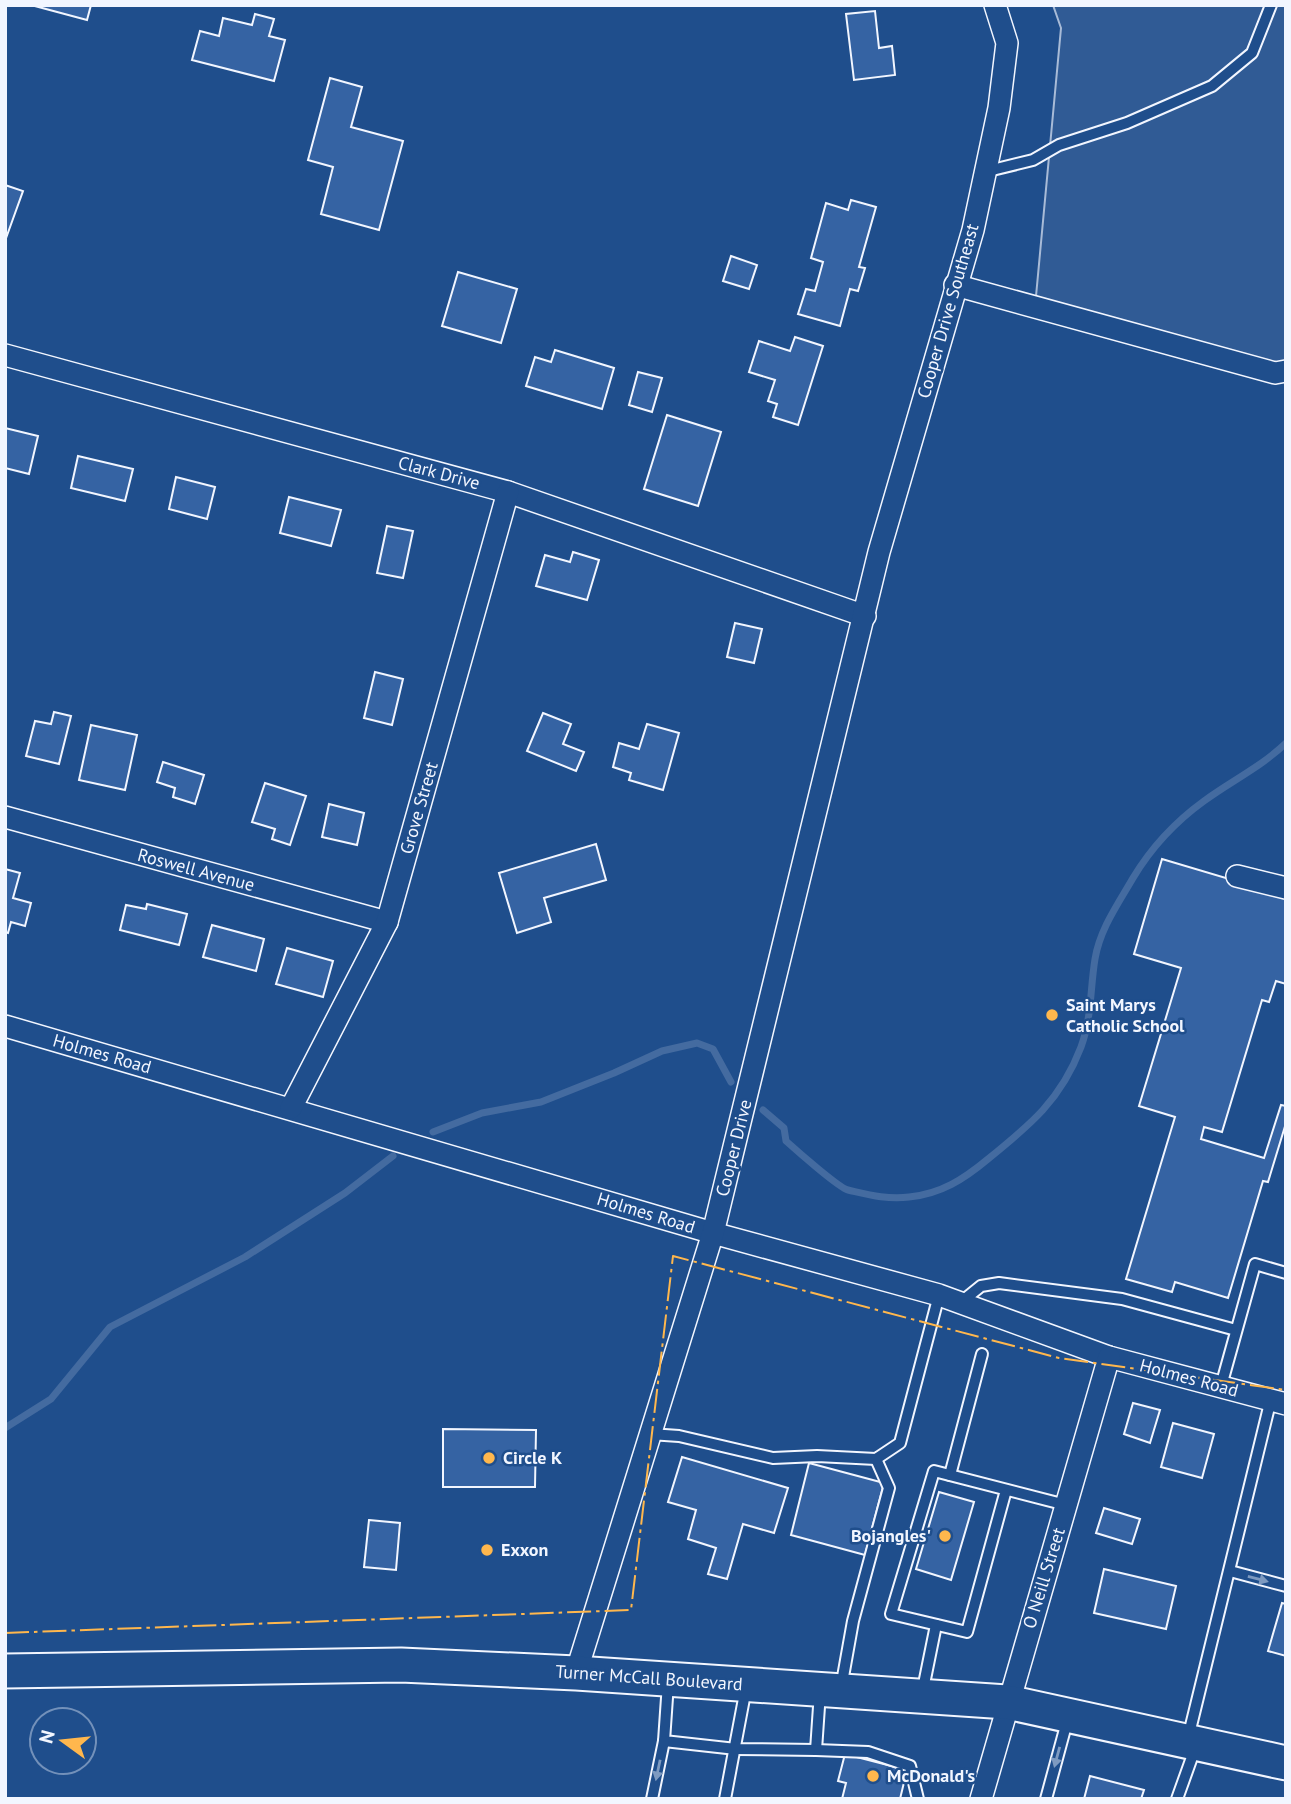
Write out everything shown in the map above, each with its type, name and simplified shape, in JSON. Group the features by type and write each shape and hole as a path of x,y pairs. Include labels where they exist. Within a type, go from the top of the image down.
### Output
{"main road":[{"name":"Turner McCall Boulevard","path":"5,1671 401,1665 576,1673 1007,1702 1286,1763"}],"street":[{"name":"Cooper Drive Southeast","path":"865,616 879,552 973,230 999,108 1007,43 995,5"},
{"path":"955,285 1275,373 1286,371"},
{"name":"Clark Drive","path":"5,355 508,492 865,616"},
{"name":"Grove Street","path":"291,1108 387,922 508,492"},
{"name":"Cooper Drive","path":"576,1673 713,1233 865,616"},
{"name":"Roswell Avenue","path":"5,817 387,922"},
{"path":"1237,876 1286,888"},
{"name":"Holmes Road","path":"5,1026 713,1233 939,1295 1110,1357 1278,1402"},
{"name":"O Neill Street","path":"981,1799 1007,1702 1110,1357"}],"lane":[{"path":"984,172 1033,160 1059,145 1127,123 1212,86 1252,53 1271,5"},
{"path":"1221,1386 1255,1264 1286,1273"},
{"path":"960,1303 981,1286 999,1283 1122,1299 1237,1330"},
{"path":"650,1434 679,1436 774,1458 817,1456 876,1459 900,1443 939,1295"},
{"path":"950,1475 982,1354"},
{"path":"1177,1799 1230,1571 1278,1402"},
{"path":"816,1750 830,1690 853,1621 889,1488 876,1459"},
{"path":"1006,1490 967,1632 891,1614 934,1471 1066,1504"},
{"path":"1230,1571 1286,1587"},
{"path":"922,1696 936,1625"},
{"path":"652,1799 664,1741 668,1679"},
{"path":"724,1799 747,1684"},
{"path":"1046,1799 1069,1716"},
{"path":"664,1741 736,1749 868,1752 910,1766 918,1799"}],"shaded area":[{"path":"1053,5 1286,5 1286,377 1035,307 1061,28"}],"building":[{"path":"31,5 91,5 87,20"},
{"path":"875,11 879,48 892,46 895,75 854,80 846,14"},
{"path":"255,14 274,19 269,36 285,40 274,81 192,60 200,31 219,36 223,18 252,25"},
{"path":"330,78 362,87 351,127 403,141 379,230 321,214 333,167 308,160"},
{"path":"5,185 23,191 5,241"},
{"path":"851,200 876,207 859,267 865,268 858,291 850,289 840,326 798,314 806,289 815,291 823,262 811,258 826,203 848,210"},
{"path":"731,256 757,265 749,289 723,281"},
{"path":"458,272 517,289 501,343 442,326"},
{"path":"795,337 823,346 798,425 773,417 777,404 768,401 775,380 749,372 759,341 790,351"},
{"path":"555,350 614,368 602,409 526,386 535,357 551,362"},
{"path":"638,372 662,378 652,412 629,405"},
{"path":"667,415 721,432 698,506 644,489"},
{"path":"5,428 38,436 29,474 5,468"},
{"path":"78,456 133,469 125,501 71,488"},
{"path":"176,477 215,487 207,519 169,509"},
{"path":"289,497 341,510 331,546 280,533"},
{"path":"387,526 413,531 403,578 377,573"},
{"path":"573,552 599,560 587,600 536,586 545,555 570,562"},
{"path":"735,623 762,629 754,663 727,657"},
{"path":"375,672 403,679 392,725 364,718"},
{"path":"54,712 71,716 59,764 26,756 35,721 51,724"},
{"path":"543,713 571,724 563,744 584,752 576,771 527,751"},
{"path":"647,724 679,733 663,790 629,780 631,773 613,767 619,743 639,749"},
{"path":"91,725 137,735 125,790 79,780"},
{"path":"163,762 204,775 195,804 173,797 175,788 157,782"},
{"path":"265,783 306,796 290,845 272,839 275,829 252,822"},
{"path":"329,804 364,813 357,845 322,837"},
{"path":"596,844 606,880 544,898 551,922 517,933 499,873"},
{"path":"1162,859 1286,896 1286,984 1276,981 1269,1002 1262,1000 1222,1132 1204,1127 1201,1139 1264,1158 1281,1105 1286,1106 1286,1123 1268,1182 1263,1181 1228,1298 1175,1282 1172,1292 1126,1279 1175,1117 1139,1106 1181,968 1134,954"},
{"path":"5,869 20,873 13,898 31,903 25,926 11,922 8,933 5,932"},
{"path":"147,904 187,914 179,945 120,930 126,905 146,909"},
{"path":"212,925 264,939 256,971 203,957"},
{"path":"287,948 333,961 323,997 276,984"},
{"path":"1133,1403 1160,1410 1150,1443 1124,1434"},
{"path":"1173,1423 1214,1434 1202,1478 1161,1467"},
{"name":"Circle K","path":"443,1429 536,1430 535,1487 443,1487"},
{"path":"682,1457 788,1488 774,1533 743,1524 727,1579 708,1574 716,1548 688,1539 696,1510 668,1502"},
{"path":"809,1463 884,1483 865,1555 791,1535"},
{"name":"Bojangles'","path":"939,1492 974,1502 951,1580 916,1569"},
{"path":"1104,1508 1140,1519 1132,1544 1096,1533"},
{"path":"369,1520 400,1523 396,1570 364,1567"},
{"path":"1104,1569 1176,1586 1166,1629 1094,1613"},
{"path":"1282,1603 1286,1604 1286,1656 1268,1651"},
{"name":"McDonald's","path":"845,1754 907,1770 900,1799 842,1799 846,1783 838,1781"},
{"path":"1090,1776 1144,1790 1141,1799 1084,1799"}],"waterway":[{"path":"763,1110 784,1128 786,1141 848,1190 885,1197 909,1197 942,1189 970,1173 1031,1123 1054,1097 1073,1066 1085,1036 1097,948 1116,907 1148,856 1164,836 1193,809 1286,743"},
{"path":"433,1132 482,1113 541,1102 662,1051 697,1043 713,1049 731,1082"},
{"path":"5,1428 51,1399 110,1327 245,1257 345,1193 393,1156"}],"power":[{"path":"5,1633 631,1610 673,1256 1059,1358 1286,1390"}],"place":[{"name":"Saint Marys Catholic School","path":"1052,1015"},
{"name":"Circle K","path":"489,1458"},
{"name":"Bojangles'","path":"945,1536"},
{"name":"Exxon","path":"487,1550"},
{"name":"McDonald's","path":"873,1776"}]}
